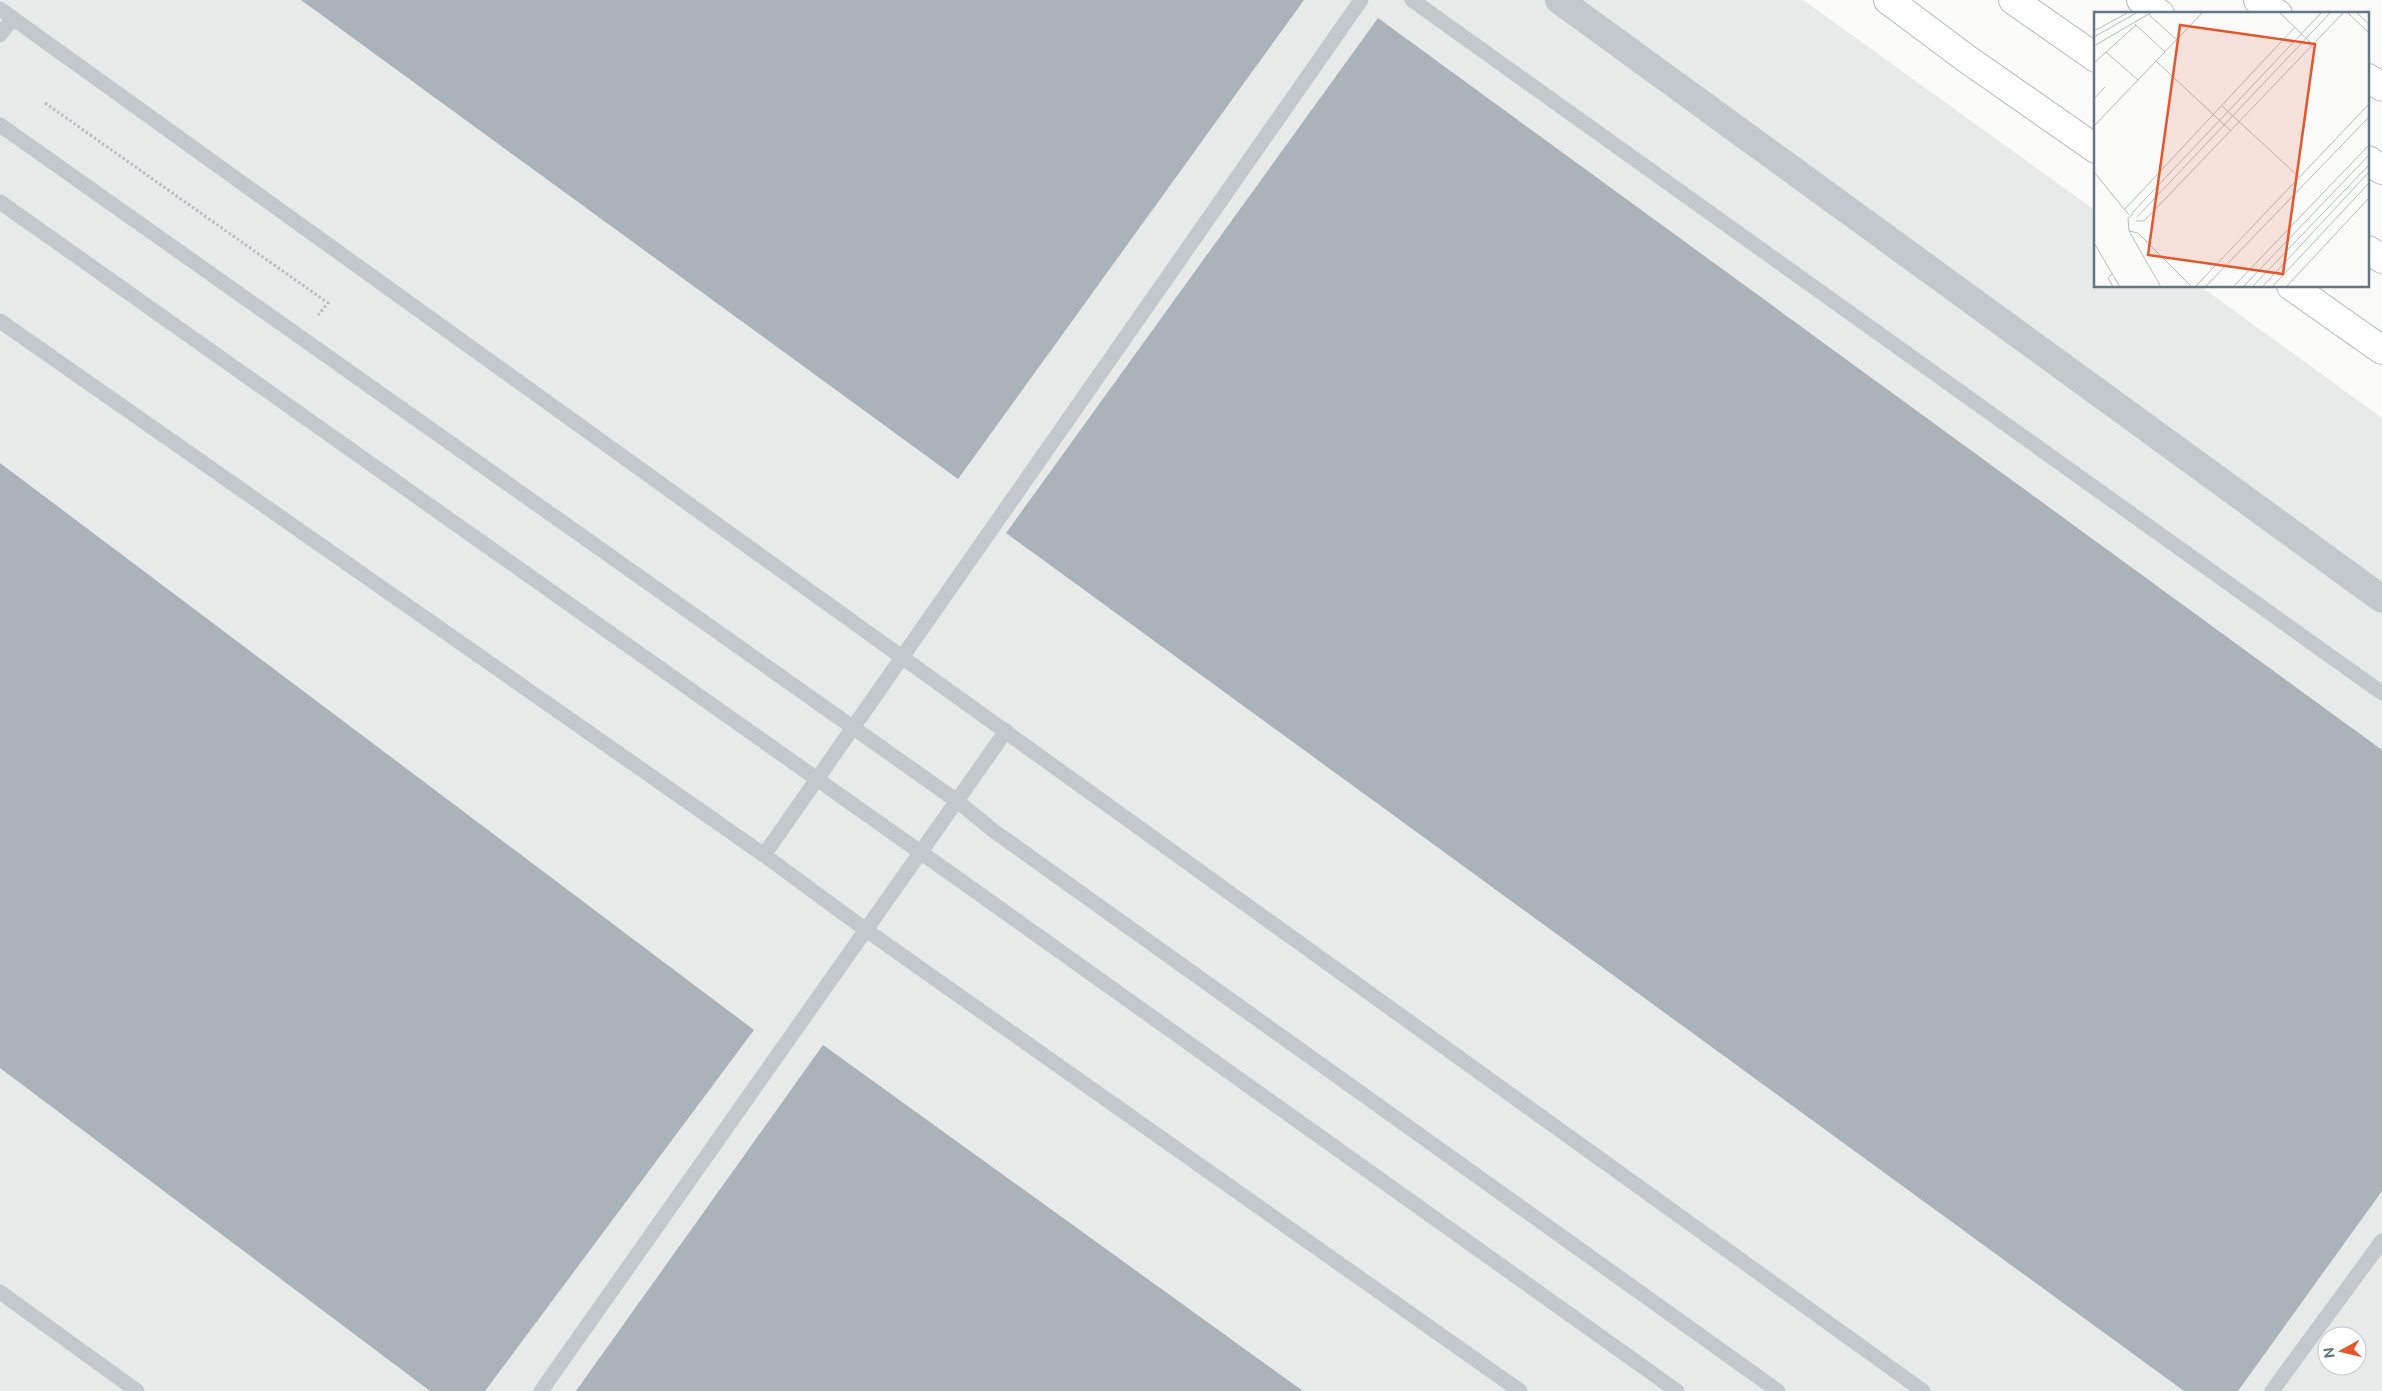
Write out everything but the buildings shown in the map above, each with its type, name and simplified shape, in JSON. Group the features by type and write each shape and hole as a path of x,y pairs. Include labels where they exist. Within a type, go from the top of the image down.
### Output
{"highway":[{"path":"1888,0 2094,149"},
{"path":"2013,0 2094,57"},
{"path":"2141,0 2157,12"},
{"path":"2258,0 2275,12"},
{"path":"2370,79 2382,87"},
{"path":"2370,161 2382,170"},
{"path":"2370,251 2382,259"},
{"path":"2294,288 2382,350"}],"street":[{"path":"1559,0 2382,599"}],"lane":[{"path":"764,855 1361,0"},
{"path":"1412,0 2382,693"},
{"path":"0,9 903,656 1923,1391"},
{"path":"0,35 12,18"},
{"path":"0,125 957,801 994,831 1778,1391"},
{"path":"0,202 818,779 1677,1391"},
{"path":"0,321 764,855 866,930 1520,1391"},
{"path":"541,1391 1006,731"},
{"path":"2272,1391 2382,1242"},
{"path":"0,1292 137,1391"}],"path":[{"path":"45,103 328,303 300,337"}],"shaded area":[{"path":"0,0 1803,0 2094,210 2094,288 2203,288 2382,418 2382,1391 0,1391"}]}
